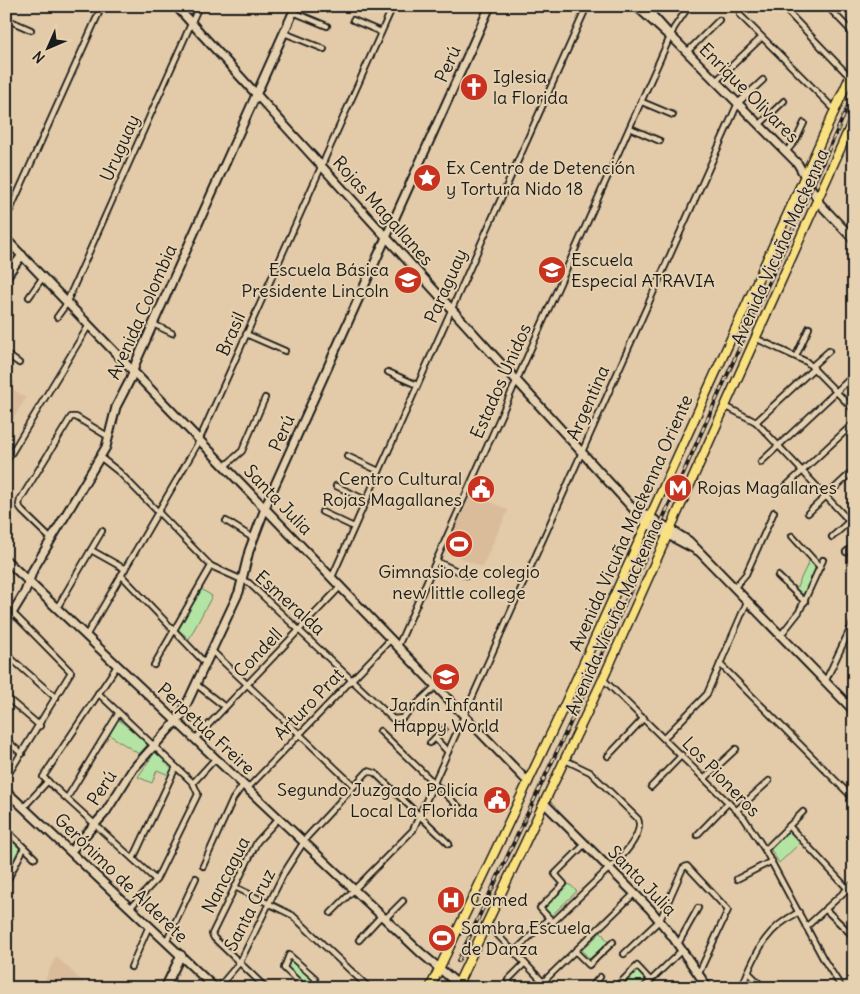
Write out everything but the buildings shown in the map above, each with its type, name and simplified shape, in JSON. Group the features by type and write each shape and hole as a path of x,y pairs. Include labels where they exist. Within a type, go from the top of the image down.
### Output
{"main road":[{"name":"Avenida Vicuña Mackenna Oriente","path":"430,988 528,782 854,68"},
{"name":"Avenida Vicuña Mackenna","path":"458,987 604,679 854,118"}],"street":[{"path":"6,219 102,6"},
{"name":"Rojas Magallanes","path":"176,6 629,503 648,521 698,551 854,711"},
{"name":"Uruguay","path":"57,317 66,301 199,6"},
{"name":"Brasil","path":"86,636 199,440 393,6"},
{"name":"Perú","path":"71,851 108,810 131,771 177,722 197,685 237,597 253,538 265,508 490,6"},
{"name":"Paraguay","path":"332,577 587,6"},
{"name":"Estados Unidos","path":"398,646 671,36 689,6"},
{"path":"744,6 740,11 740,15 835,110"},
{"path":"782,6 850,77"},
{"path":"827,6 854,34"},
{"name":"Enrique Olivares","path":"639,7 657,27 671,36 786,152 806,175 817,199 854,240"},
{"path":"295,9 326,26"},
{"name":"Avenida Colombia","path":"6,623 25,592 33,570 100,457 109,437 119,400 295,9"},
{"path":"6,19 32,30"},
{"path":"353,20 381,32"},
{"path":"687,52 719,20"},
{"path":"284,33 324,50"},
{"path":"716,81 761,38"},
{"path":"738,104 763,80"},
{"path":"760,125 784,101"},
{"path":"642,102 673,115"},
{"name":"Argentina","path":"331,913 408,837 420,815 738,104"},
{"path":"786,152 796,140 804,123"},
{"path":"630,128 660,141"},
{"name":"Santa Julia","path":"6,238 528,782"},
{"path":"6,277 22,255"},
{"path":"30,297 43,277"},
{"path":"153,324 172,333"},
{"path":"6,462 89,325"},
{"path":"796,356 809,328"},
{"path":"246,334 285,351"},
{"path":"755,338 796,356 813,367 854,410"},
{"path":"756,422 829,350"},
{"path":"6,354 19,363"},
{"path":"388,372 417,385"},
{"path":"761,462 854,375"},
{"path":"225,466 242,451 265,398"},
{"path":"725,406 756,422 854,526"},
{"path":"51,539 20,506 20,502 72,417 74,416 109,437"},
{"path":"784,488 854,423"},
{"path":"347,456 379,471"},
{"name":"Esmeralda","path":"100,457 120,472 211,566 242,578 393,720 398,721 436,686"},
{"path":"808,512 854,470"},
{"path":"336,486 366,500"},
{"path":"322,512 354,526"},
{"path":"734,588 746,574 774,512"},
{"path":"832,537 854,517"},
{"path":"226,521 253,538"},
{"path":"57,608 102,531"},
{"path":"792,536 820,567"},
{"path":"846,552 854,545"},
{"path":"91,550 125,569"},
{"name":"Perpetua Freire","path":"6,560 458,987"},
{"path":"780,636 794,622 824,560"},
{"path":"436,561 466,574"},
{"path":"154,665 211,566"},
{"path":"121,575 206,664"},
{"path":"778,576 805,602"},
{"name":"Condell","path":"195,739 341,586"},
{"path":"664,738 704,698 747,602"},
{"path":"6,606 71,671 40,726 6,778"},
{"path":"825,682 854,621"},
{"name":"Arturo Prat","path":"203,866 233,799 300,735 391,639"},
{"path":"212,651 354,786"},
{"path":"6,654 56,698"},
{"path":"720,664 854,799"},
{"path":"117,666 43,777 156,880"},
{"name":"Los Pioneros","path":"604,679 737,810 772,861 806,927 842,988"},
{"path":"197,685 225,707"},
{"path":"98,693 193,783 198,794 156,880 130,908"},
{"path":"6,697 40,726"},
{"path":"67,798 118,714"},
{"path":"608,756 644,718"},
{"path":"430,743 444,729"},
{"path":"380,731 464,812"},
{"path":"435,738 448,752"},
{"path":"6,740 22,754"},
{"path":"705,778 736,748"},
{"path":"651,787 682,755"},
{"path":"193,783 216,759"},
{"path":"565,760 593,774 639,821 640,826 630,846 610,868 553,922 540,908 564,884 555,874 586,844"},
{"path":"133,859 176,767"},
{"name":"Santa Cruz","path":"216,988 240,962 287,869 304,842 354,786 371,771 420,815"},
{"path":"24,807 48,781"},
{"path":"737,810 769,781"},
{"name":"Gerónimo de Alderete","path":"6,790 216,988"},
{"path":"697,834 730,802"},
{"name":"Santa Julia","path":"544,803 660,920 708,988"},
{"path":"765,850 803,812"},
{"path":"420,815 449,844"},
{"name":"Nancagua","path":"266,988 212,935 259,839 279,818"},
{"path":"789,826 847,888"},
{"path":"6,830 35,858"},
{"path":"6,883 24,848"},
{"path":"737,878 772,861"},
{"path":"624,954 660,920 686,866 728,910 698,975"},
{"path":"166,942 196,878"},
{"path":"806,927 854,883"},
{"path":"235,887 294,917 369,988"},
{"path":"544,982 635,893"},
{"path":"359,940 403,901"},
{"path":"643,988 680,947 698,908"},
{"path":"825,908 854,937"},
{"path":"741,988 769,933 780,923 799,912"},
{"path":"514,952 549,918"},
{"path":"487,924 548,987"},
{"path":"131,967 149,926"},
{"path":"575,951 589,965 613,942"},
{"path":"166,988 181,955"},
{"path":"305,988 284,968 289,955 315,978 316,988"},
{"path":"513,988 508,980 525,963"},
{"path":"615,988 637,966 650,980"},
{"path":"748,972 764,988"},
{"path":"590,988 600,977"}],"shaded area":[{"path":"6,385 26,398 6,430"},
{"path":"471,493 508,510 482,567 446,551"},
{"path":"56,956 89,988 41,988"}],"green space":[{"path":"810,559 818,567 804,597 796,589"},
{"path":"201,589 212,596 189,639 178,629"},
{"path":"118,719 148,744 139,754 108,734"},
{"path":"155,752 173,767 169,775 157,770 152,783 138,777"},
{"path":"789,830 801,842 779,863 770,848"},
{"path":"6,834 20,847 8,871 6,869"},
{"path":"569,884 577,891 551,916 544,909"},
{"path":"601,932 608,942 589,959 582,950"},
{"path":"292,958 314,980 313,987 309,988 286,968"},
{"path":"637,969 648,980 639,988 617,988"}],"railway":[{"path":"458,961 584,694 854,93"}],"place":[{"name":"Iglesia la Florida","path":"474,87"},
{"name":"Ex Centro de Detención y Tortura Nido 18","path":"427,178"},
{"name":"Escuela Especial ATRAVIA","path":"552,270"},
{"name":"Escuela Básica Presidente Lincoln","path":"408,280"},
{"name":"Rojas Magallanes","path":"678,488"},
{"name":"Centro Cultural Rojas Magallanes","path":"481,489"},
{"name":"Gimnasio de colegio new little college","path":"459,544"},
{"name":"Jardín Infantil Happy World","path":"446,677"},
{"name":"Segundo Juzgado Policía Local La Florida","path":"497,800"},
{"name":"Comed","path":"451,900"},
{"name":"Sambra Escuela de Danza","path":"442,938"}]}
